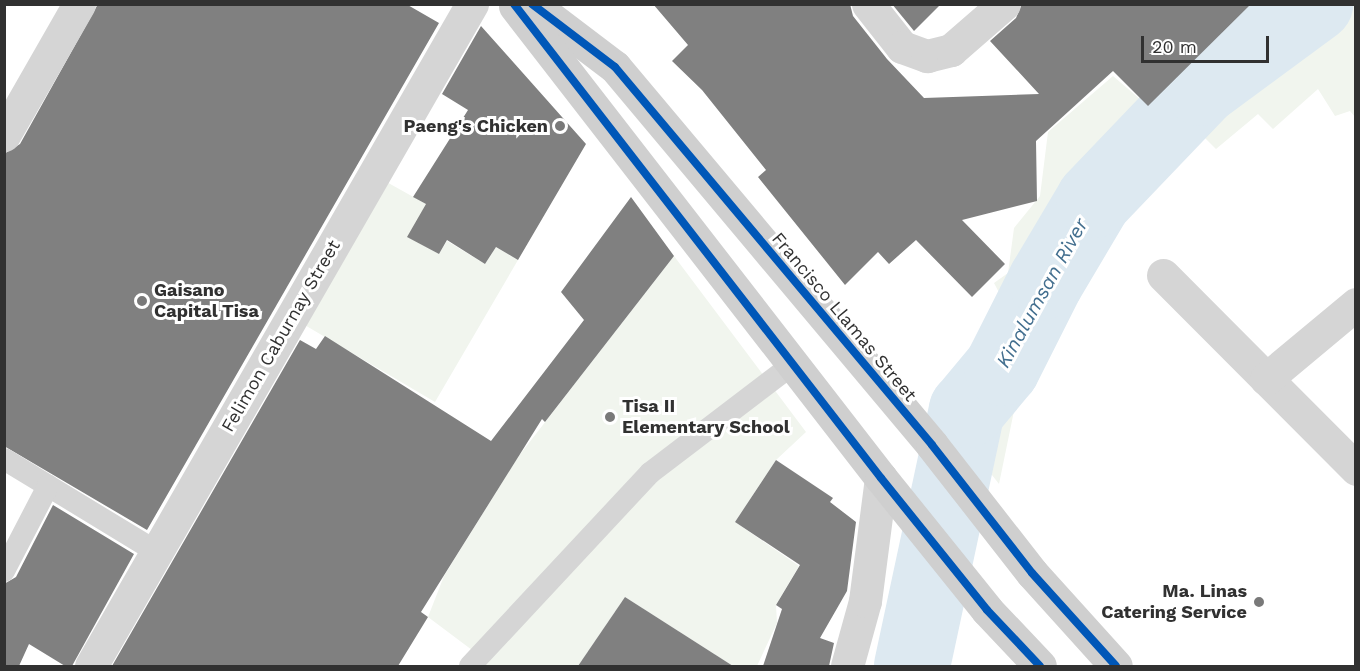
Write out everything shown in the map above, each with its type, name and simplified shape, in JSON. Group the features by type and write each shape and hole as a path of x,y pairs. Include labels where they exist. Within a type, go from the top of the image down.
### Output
{"main road":[{"path":"514,4 888,487 987,610 1040,666"},
{"name":"Francisco Llamas Street","path":"531,4 615,67 932,445 1032,573 1116,666"}],"street":[{"path":"4,135 79,4"},
{"name":"Felimon Caburnay Street","path":"91,666 472,4"},
{"path":"868,4 902,47 927,56 951,50 1004,4"},
{"path":"1163,275 1356,470"},
{"path":"1266,379 1356,304"},
{"path":"847,666 865,602 888,487"}],"lane":[{"path":"470,666 650,473 793,364"},
{"path":"4,459 157,552"},
{"path":"4,571 48,486"}],"shaded area":[{"path":"1285,5 1355,5 1355,117 1350,111 1335,116 1318,89 1273,129 1258,114 1216,149 1202,135 1185,154 1120,213 1080,264 1022,372 999,484 953,425 971,405 971,385 1013,319 994,283 1008,273 1014,228 1040,196 1048,132 1113,76 1148,106 1168,99"},
{"path":"383,180 426,204 408,237 439,254 447,241 485,264 496,247 518,260 435,402 303,324"},
{"path":"674,256 806,432 776,460 735,522 799,566 776,605 777,623 757,666 733,666 625,597 578,666 473,666 480,656 428,617 444,576 518,457"}],"building":[{"name":"Gaisano Capital Tisa","path":"98,4 406,4 439,23 147,530 4,446 4,154 20,144"},
{"path":"653,4 850,4 853,16 887,59 924,98 1039,94 990,41 1016,18 1022,4 1251,4 1148,106 1113,71 1036,141 1037,201 962,220 1005,264 972,297 916,240 889,264 878,252 845,285 758,177 766,170 702,90 672,61 688,45"},
{"path":"892,4 941,4 914,31"},
{"path":"481,26 586,144 518,260 496,247 485,264 447,240 439,254 407,237 426,204 413,197 468,110 442,94"},
{"path":"631,197 674,256 545,422 542,419 421,612 428,617 398,666 112,666 300,340 316,349 325,336 491,441 584,320 561,292"},
{"path":"776,460 833,498 830,502 856,522 847,591 820,638 834,643 829,666 763,666 782,609 776,605 800,565 735,522"},
{"path":"53,505 134,554 72,666 65,666 29,644 19,666 4,666 4,584 16,577"},
{"path":"625,597 733,666 578,666"}],"waterway":[{"name":"Kinalumsan River","path":"912,666 967,410 1002,368 1046,281 1094,200 1201,88 1315,4"}],"cycle path":[{"path":"514,4 881,478 987,610 1040,666"},
{"path":"532,4 615,67 932,445 1032,573 1116,666"}],"place":[{"name":"Paeng's Chicken","path":"560,126"},
{"name":"Gaisano Capital Tisa","path":"142,301"},
{"name":"Tisa II Elementary School","path":"610,417"},
{"name":"Ma. Linas Catering Service","path":"1259,602"}]}
